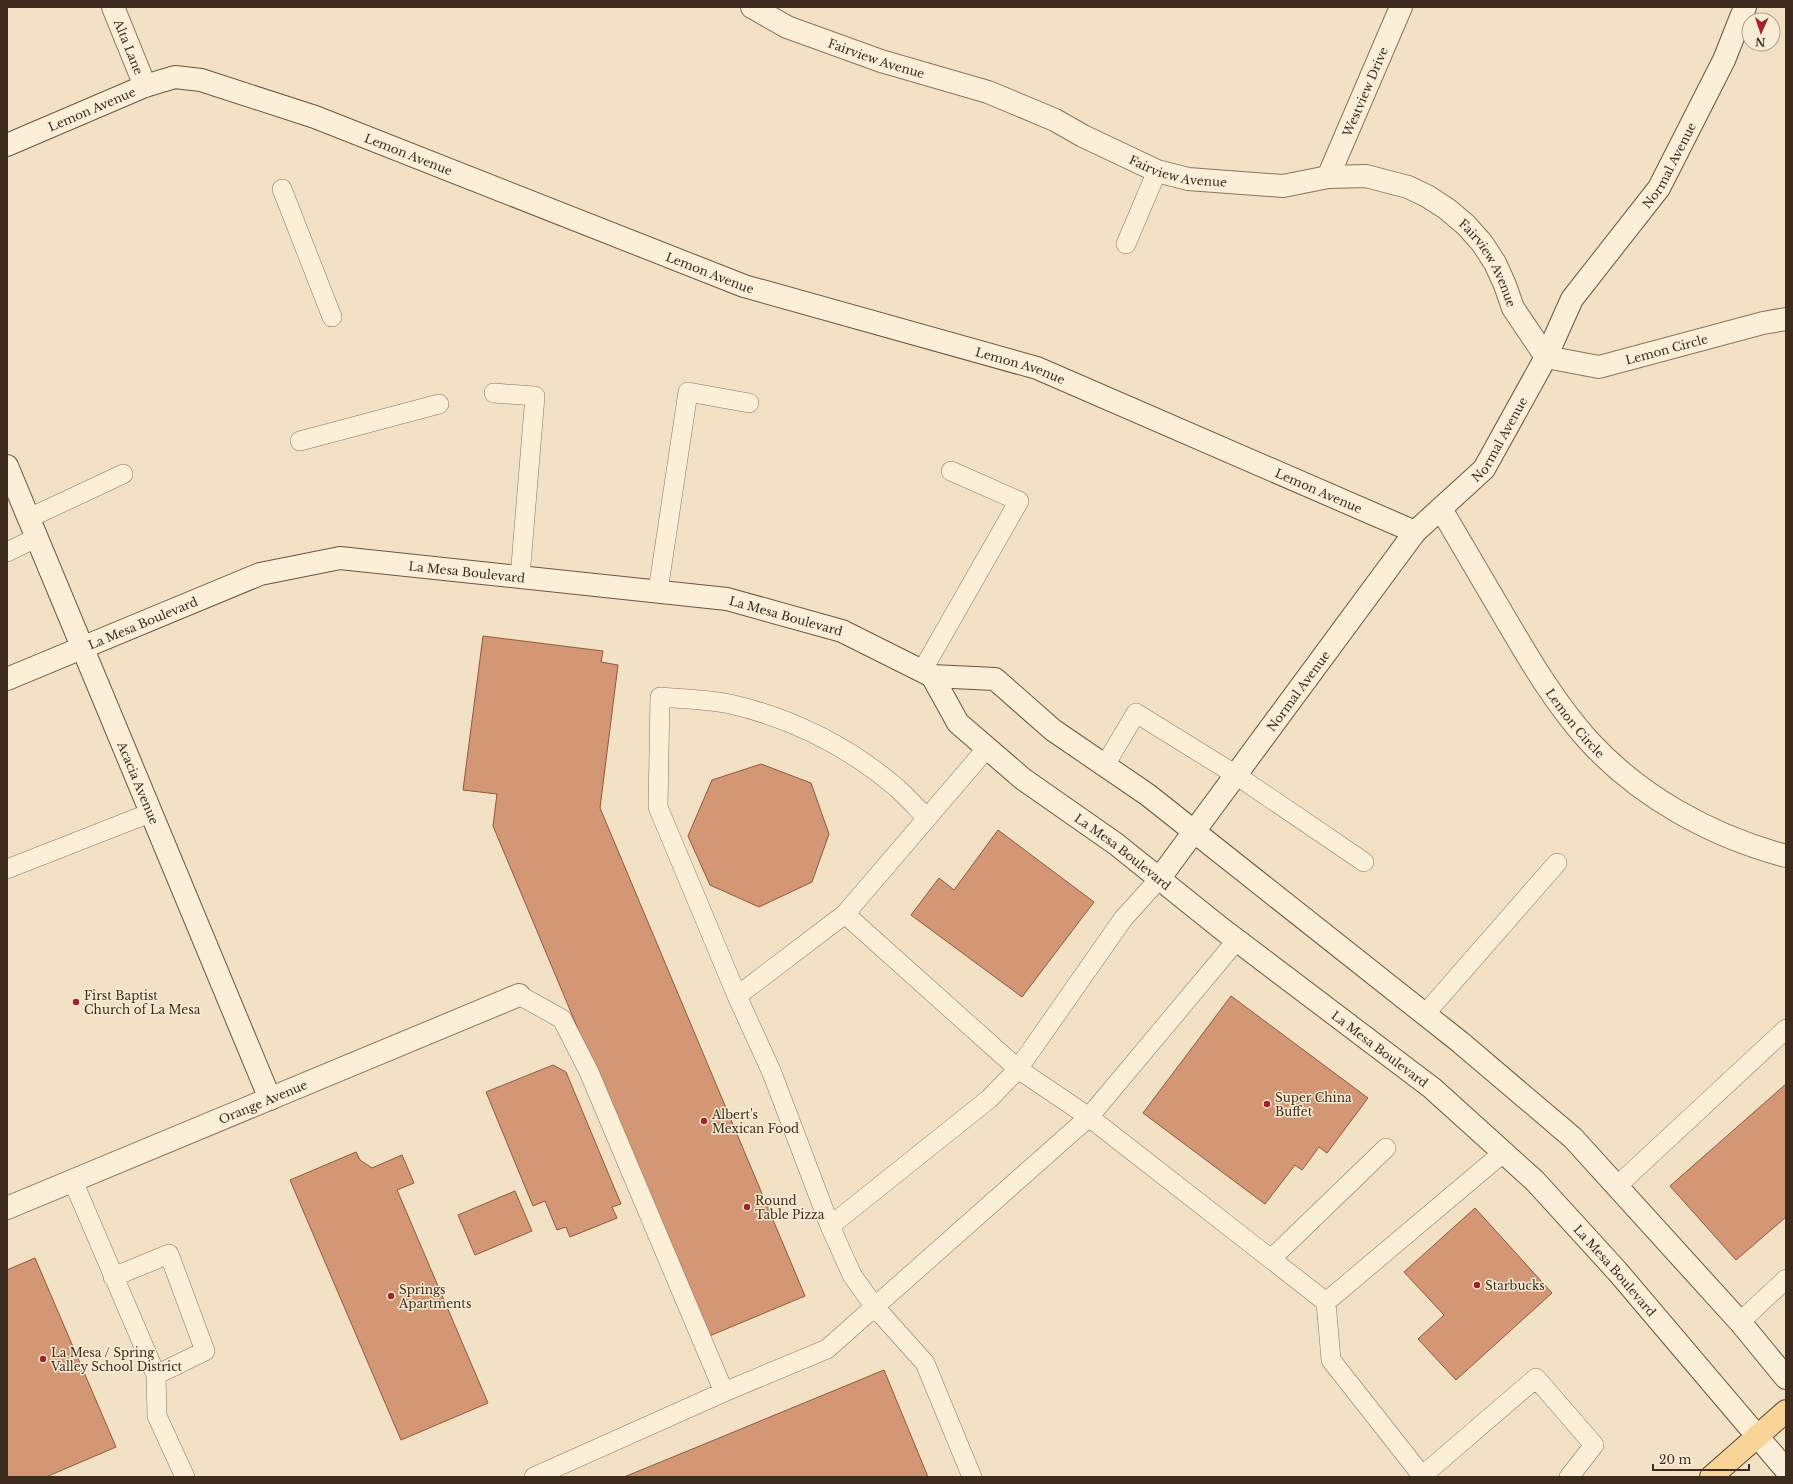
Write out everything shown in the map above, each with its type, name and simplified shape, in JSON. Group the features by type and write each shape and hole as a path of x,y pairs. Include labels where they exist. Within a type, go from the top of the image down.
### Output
{"main road":[{"path":"1711,1477 1786,1411"}],"street":[{"name":"Alta Lane","path":"113,7 145,86"},
{"name":"Fairview Avenue","path":"752,7 787,27 881,61 988,92 1055,120 1083,136 1157,171 1188,179 1283,186 1328,177 1366,176 1408,187 1427,196 1448,209 1466,225 1482,243 1495,263 1513,308 1546,357"},
{"name":"Westview Drive","path":"1328,177 1401,7"},
{"name":"Normal Avenue","path":"1159,879 1415,532 1484,469 1546,357 1572,299 1660,188 1724,60 1745,7"},
{"name":"Lemon Avenue","path":"7,145 145,86 176,77 201,80 315,117 744,286 1037,368 1415,532"},
{"name":"Lemon Circle","path":"1546,357 1598,366 1763,323 1786,319"},
{"name":"Acacia Avenue","path":"7,466 81,648 270,1099"},
{"name":"Lemon Circle","path":"1441,508 1538,674 1562,708 1589,740 1619,769 1646,791 1688,817 1725,836 1786,856"},
{"name":"La Mesa Boulevard","path":"7,679 260,574 340,558 727,599 842,631 927,674 995,680 1053,730 1148,795 1425,1014 1573,1138 1740,1322 1786,1378"},
{"name":"La Mesa Boulevard","path":"927,674 958,723 1023,779 1116,844 1236,940 1432,1088 1504,1152 1535,1181 1617,1271 1786,1470"},
{"name":"Orange Avenue","path":"7,1208 518,995"}],"lane":[{"path":"1126,244 1157,171"},
{"path":"282,189 332,317"},
{"path":"658,591 688,392 749,403"},
{"path":"494,393 535,396 520,577"},
{"path":"300,441 439,404"},
{"path":"927,674 1019,501 951,471"},
{"path":"28,518 123,474"},
{"path":"7,552 36,538"},
{"path":"927,818 897,788 863,762 827,740 796,725 729,704 695,699 660,697 658,807 737,996 772,1073 830,1226 852,1275 874,1306 924,1363 972,1477"},
{"path":"1105,765 1136,713 1236,776 1364,862"},
{"path":"737,996 845,914 987,748"},
{"path":"7,869 150,813"},
{"path":"1425,1014 1557,863"},
{"path":"830,1226 989,1099 1018,1069 1123,919 1159,879"},
{"path":"845,914 1018,1069 1090,1117 1326,1302 1331,1360 1422,1477 1536,1378 1594,1445 1569,1477"},
{"path":"534,1477 724,1392 827,1349 1090,1117 1236,940"},
{"path":"518,995 562,1019 589,1072 724,1392"},
{"path":"1617,1186 1786,1029"},
{"path":"1271,1259 1386,1148"},
{"path":"1326,1302 1504,1152"},
{"path":"73,1181 156,1375 157,1416 185,1477"},
{"path":"113,1277 169,1254 205,1351 156,1375"},
{"path":"1740,1322 1786,1279"}],"building":[{"path":"483,636 603,651 601,662 618,665 600,808 805,1296 707,1337 493,826 497,794 463,790"},
{"path":"761,764 811,783 829,834 812,882 759,907 710,885 688,836 712,780"},
{"path":"998,830 1094,902 1022,997 911,915 939,878 954,890"},
{"path":"1231,996 1368,1098 1327,1153 1319,1147 1302,1170 1295,1165 1265,1204 1143,1113"},
{"path":"553,1065 566,1072 621,1204 612,1207 617,1218 570,1237 566,1227 557,1230 545,1201 533,1206 486,1092"},
{"path":"1786,1084 1786,1217 1736,1260 1670,1186"},
{"name":"Springs Apartments","path":"356,1152 360,1160 372,1168 402,1155 414,1183 397,1190 488,1403 401,1440 290,1180"},
{"path":"515,1191 532,1231 475,1255 458,1215"},
{"path":"1475,1208 1552,1293 1456,1380 1418,1339 1444,1315 1404,1272"},
{"name":"La Mesa / Spring Valley School District","path":"35,1258 116,1447 46,1477 7,1477 7,1270"},
{"path":"884,1370 928,1477 624,1477 707,1443"}],"place":[{"name":"First Baptist Church of La Mesa","path":"76,1002"},
{"name":"Super China Buffet","path":"1267,1104"},
{"name":"Albert's Mexican Food","path":"704,1121"},
{"name":"Round Table Pizza","path":"747,1207"},
{"name":"Starbucks","path":"1477,1285"},
{"name":"Springs Apartments","path":"391,1296"},
{"name":"La Mesa / Spring Valley School District","path":"43,1359"}]}
